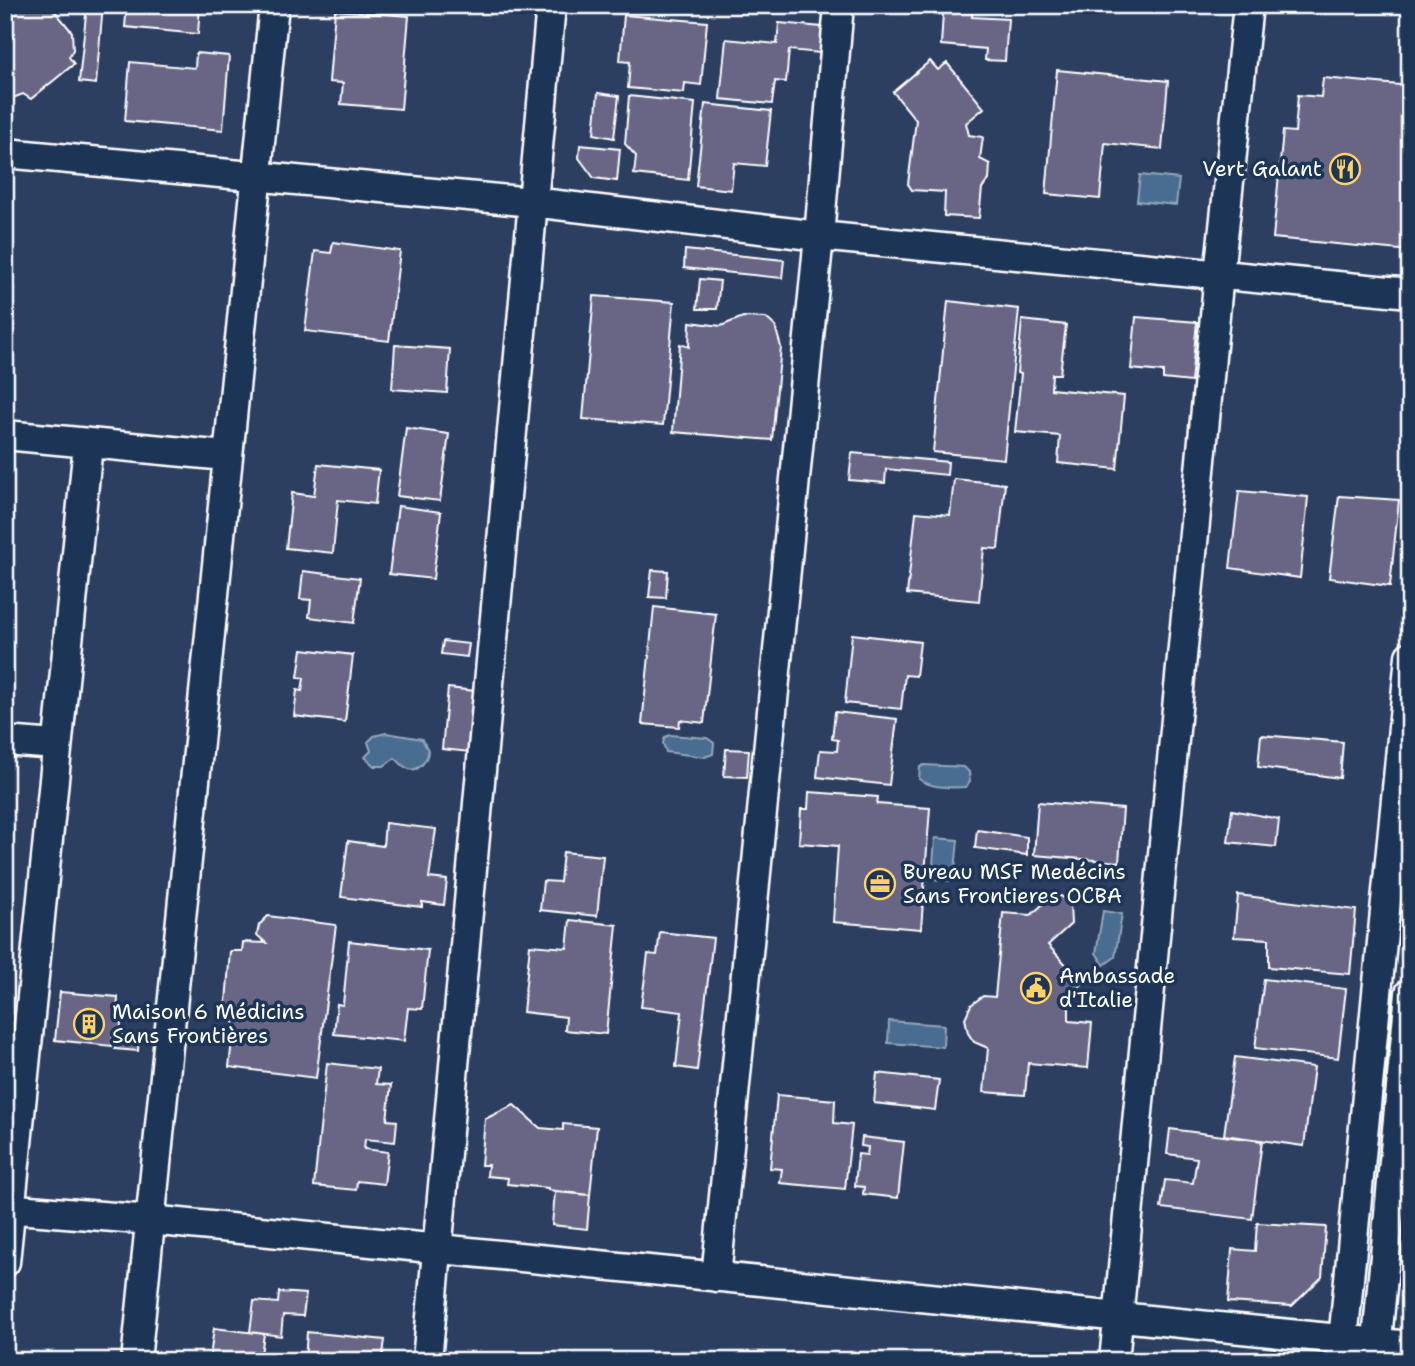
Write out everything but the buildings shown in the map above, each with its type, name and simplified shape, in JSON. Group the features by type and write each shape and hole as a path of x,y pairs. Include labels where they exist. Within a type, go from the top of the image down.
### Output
{"street":[{"path":"136,1361 274,5"},
{"path":"427,1361 551,5"},
{"path":"716,1277 819,236 839,5"},
{"path":"1114,1361 1219,274 1248,5"},
{"path":"5,153 531,202 819,236 1410,293"},
{"path":"5,435 88,445 226,456"},
{"path":"5,1262 8,1208 88,445"},
{"path":"1342,1350 1410,656"},
{"path":"5,741 57,745"},
{"path":"1376,1351 1410,993"},
{"path":"8,1208 1119,1315 1342,1350 1376,1351 1410,1346"}],"water":[{"path":"1140,175 1179,179 1176,205 1137,201"},
{"path":"386,733 422,739 428,750 423,764 417,769 409,769 395,758 384,766 374,766 365,757 371,751 368,742 374,736"},
{"path":"670,735 707,738 714,743 713,754 705,757 666,752 663,743 665,737"},
{"path":"920,767 964,767 969,772 970,782 966,787 929,784 919,779"},
{"path":"935,838 958,840 954,881 932,879"},
{"path":"1103,911 1122,914 1115,957 1104,965 1096,953"},
{"path":"889,1021 944,1025 943,1047 888,1043"}],"place":[{"name":"Vert Galant","path":"1345,169"},
{"name":"Bureau MSF Medécins Sans Frontieres OCBA","path":"880,884"},
{"name":"Ambassade d'Italie","path":"1036,988"},
{"name":"Maison 6 Médicins Sans Frontières","path":"89,1024"}]}
